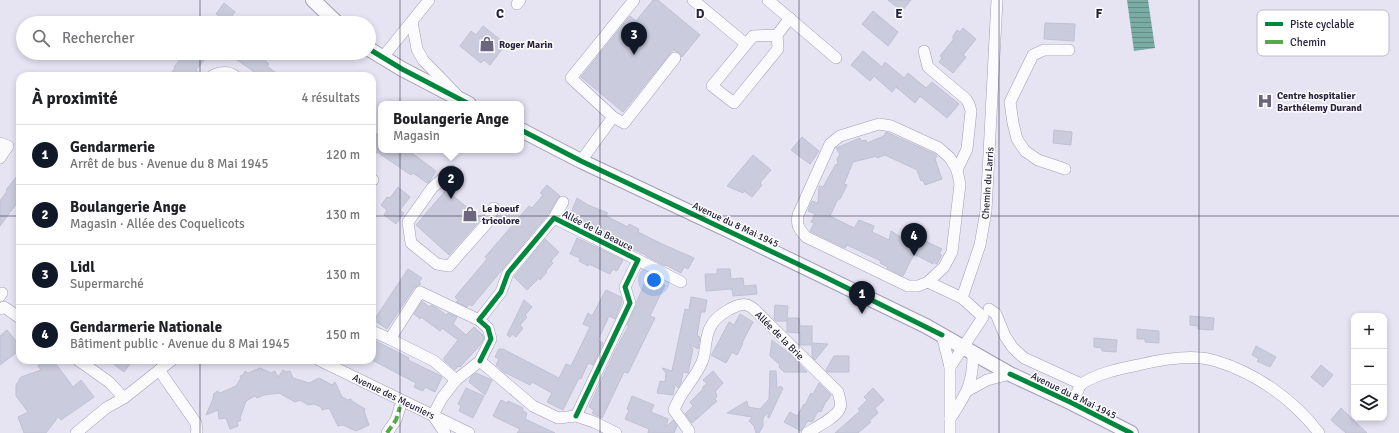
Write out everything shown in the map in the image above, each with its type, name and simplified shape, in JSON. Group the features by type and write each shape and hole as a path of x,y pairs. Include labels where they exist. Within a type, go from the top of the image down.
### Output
{"main road":[{"path":"313,0 330,16"},
{"path":"376,52 402,69 462,101"},
{"name":"Avenue du 8 Mai 1945","path":"524,132 581,161 809,269 942,335 1010,374 1131,433"}],"street":[{"path":"383,57 429,0"},
{"path":"634,0 572,78 613,117 624,123 675,58"},
{"path":"693,0 746,44"},
{"path":"768,0 836,58"},
{"name":"Chemin du Larris","path":"962,298 980,245 986,212 997,0"},
{"path":"777,35 752,36 712,86 734,103 778,49 777,35 790,18"},
{"path":"412,22 417,49 423,60 464,101"},
{"path":"1065,169 1038,160 1026,151 1017,138 1010,102 1033,55 1044,50 1068,50"},
{"path":"924,51 928,67 966,98 970,104 971,111 967,149 957,170"},
{"path":"992,103 1010,102"},
{"path":"581,161 613,117"},
{"path":"878,124 892,126 939,148 950,158 957,170 960,184 952,252 944,267 928,282 918,286 908,286 806,237 799,229 796,222 798,214 830,144 840,136 878,124"},
{"path":"0,143 8,146 0,158"},
{"path":"451,171 432,188 408,222 411,243 437,264 449,266 487,223 494,208"},
{"name":"Allée de la Beauce","path":"479,320 501,292 508,273 554,218 563,202"},
{"name":"Allée de la Beauce","path":"554,218 681,282"},
{"name":"Allée de la Beauce","path":"576,416 630,303 625,287 638,260"},
{"path":"928,282 962,298 983,317 968,351 950,367"},
{"path":"390,339 420,292 479,320 488,328 491,339 480,361 456,380 442,398 433,415 445,433"},
{"path":"1,301 16,314"},
{"name":"Allée de la Brie","path":"688,433 689,430 674,410 677,401 702,363 711,325 719,317 735,306 746,305 755,310 838,392 841,402 840,408 835,414 807,433"},
{"path":"989,310 996,314 1005,336 1013,348 1024,358 1081,384"},
{"path":"376,333 434,361 456,380"},
{"path":"942,335 950,367 950,433"},
{"path":"950,420 967,391 972,374 968,351"},
{"path":"1072,403 1081,384 1093,376 1170,358 1202,358 1228,365 1257,379 1286,398 1311,422 1319,433"},
{"path":"480,361 533,406 558,418 576,416 594,422 616,433"},
{"path":"84,364 109,382 124,398"},
{"path":"76,433 106,408 124,398 167,364"},
{"name":"Avenue des Meuniers","path":"326,364 469,433"},
{"path":"159,370 196,423 196,433"},
{"path":"967,391 988,380 1010,374"},
{"path":"387,433 396,420 400,407"}],"shaded area":[{"path":"1127,0 1148,0 1155,48 1134,51"}],"building":[{"path":"653,0 658,0 700,35 682,57 680,53 673,50 623,112 581,77 630,16 636,21"},
{"path":"888,0 911,0 902,11"},
{"path":"224,3 235,12 232,16 219,16 216,14"},
{"path":"873,11 898,32 888,46 862,24"},
{"path":"1045,23 1075,24 1074,41 1044,39"},
{"path":"483,26 506,44 490,65 484,60 481,63 460,46 471,31 476,35"},
{"path":"963,28 976,39 963,55 966,57 953,73 939,62 942,58 940,56 953,40 953,36 957,30 960,32"},
{"path":"863,51 882,67 885,62 904,78 908,73 926,88 932,82 959,104 947,118 920,96 915,103 896,87 892,92 874,76 870,81 851,65"},
{"path":"180,60 204,60 196,70 198,72 172,72 175,68 174,67"},
{"path":"237,60 265,60 269,64 267,66 275,72 254,72"},
{"path":"1054,130 1072,132 1071,145 1053,143"},
{"path":"886,132 935,154 937,156 935,159 942,179 925,185 923,180 921,181 917,170 885,155 877,158 877,156 853,162 844,184 847,185 830,216 854,228 859,220 874,226 872,232 889,240 891,231 902,238 907,235 910,241 919,238 942,249 939,254 942,255 937,264 933,262 933,264 914,254 903,276 887,268 888,267 880,263 881,261 847,245 845,248 810,231 814,223 811,222 815,214 808,211 812,201 818,203 819,186 823,187 836,164 838,166 837,159 840,154 836,148 860,138 861,141 866,140 867,143 884,136"},
{"path":"376,133 378,135 378,153 376,154"},
{"path":"802,137 819,151 810,164 791,150"},
{"path":"378,153 412,153 436,171 427,183 413,173 411,175"},
{"path":"753,155 771,170 760,183 762,185 752,197 744,191 743,193 727,186"},
{"path":"16,177 16,204 0,226 0,201 7,191 6,190"},
{"path":"547,185 560,196 549,213 472,306 469,304 467,307 456,302 458,300 455,297 487,259 485,257 529,206 532,208 543,195 540,193"},
{"path":"398,187 410,197 400,210 404,213 396,224 384,215 387,210 381,205 387,197 390,198"},
{"path":"446,190 481,219 449,255 416,225"},
{"path":"577,198 588,205 608,213 606,216 628,227 629,224 639,229 638,232 694,258 688,269 684,267 681,273 573,219 575,216 571,213"},
{"path":"577,238 623,260 617,271 613,269 610,274 589,264 588,266 579,261 580,258 570,254"},
{"path":"545,239 559,252 551,261 553,263 546,271 547,272 540,280 539,278 527,290 514,277"},
{"path":"408,269 422,278 419,282 421,284 414,288 387,329 376,321 376,317"},
{"path":"717,269 730,269 731,279 743,278 744,286 756,285 757,294 733,296 732,289 706,291 705,274 717,274"},
{"path":"653,275 660,279 659,282 665,285 650,316 655,318 628,373 624,372 602,418 592,413 594,410 589,407 629,325 627,325 643,287 646,281 648,282"},
{"path":"606,290 621,297 622,302 615,319 609,316 598,340 603,343 593,365 588,363 581,379 579,378 563,410 547,402 552,393 532,382 530,385 504,372 496,365 499,359 495,357 499,349 503,349 559,378 566,364 571,366 590,327 583,324 588,313 592,316"},
{"path":"691,297 707,300 705,312 701,312 697,336 700,337 698,349 689,344 693,349 688,373 683,372 681,383 678,388 675,384 673,395 657,393 660,381 665,382 666,373 662,368 672,371 685,309 689,310"},
{"path":"524,300 532,307 525,315 527,317 520,325 523,328 516,337 512,334 510,337 507,335"},
{"path":"422,301 429,307 431,305 446,315 448,313 457,317 453,324 466,335 474,327 483,335 484,338 481,344 460,367 458,366 455,370 444,360 444,358 458,340 442,328 440,331 421,317 420,319 414,314"},
{"path":"775,305 788,306 787,318 799,318 800,326 812,326 812,343 828,344 815,360 812,357 812,345 800,345 800,333 787,332 787,321 776,321 774,319"},
{"path":"740,314 753,322 737,355 732,352 726,363 711,355 729,322 734,325"},
{"path":"1190,316 1214,318 1213,330 1198,329 1198,326 1190,325"},
{"path":"1137,329 1159,331 1159,343 1145,342 1145,339 1137,339"},
{"path":"7,330 16,341 16,353 0,365 0,336"},
{"path":"1094,338 1117,340 1116,352 1102,351 1102,348 1094,347"},
{"path":"772,340 791,355 807,372 784,372 779,367 780,365 770,356"},
{"path":"376,341 409,358 408,360 442,377 435,392 425,387 423,391 414,387 416,383 376,362"},
{"path":"1256,346 1276,357 1270,367 1257,361 1259,359 1252,355"},
{"path":"834,356 849,356 849,372 827,372 826,370"},
{"path":"40,364 56,364 73,387 81,380 94,397 61,420 58,417 46,433 24,433 18,417 28,412 16,396 16,385 21,377 41,370 38,366"},
{"path":"113,364 130,364 124,372"},
{"path":"1321,365 1333,375 1323,387 1311,377"},
{"path":"260,368 271,373 275,371 278,377 283,370 286,372 290,371 293,378 309,383 319,378 332,385 335,382 342,397 348,400 351,399 365,409 364,411 369,425 356,431 343,425 338,426 329,408 322,410 321,407 314,404 308,405 300,400 295,402 279,393 264,395 257,398 255,396 246,401 240,418 241,420 237,422 238,426 230,429 226,418 219,419 218,410 206,415 214,393 217,391 220,393 236,386 241,378 240,376 243,375 245,371 248,373"},
{"path":"713,371 723,383 715,392 717,396 715,399 717,401 692,423 685,414 693,406 690,402 707,383 703,380"},
{"path":"770,371 776,371 777,389 780,386 783,388 769,418 768,412 763,418 763,426 759,433 756,433 754,426 749,421 752,417 727,413 747,401 748,407 760,409 769,399"},
{"path":"476,373 492,380 485,395 469,382 471,377"},
{"path":"819,383 831,395 826,401 821,412 818,411 813,421 808,421 801,431 784,422 790,412 797,416"},
{"path":"466,388 484,396 473,418 459,411 461,406 458,404"},
{"path":"873,388 884,400 875,408 878,413 869,421 871,422 858,433 835,433 860,411 858,409 867,400 864,397"},
{"path":"632,396 654,405 651,412 668,419 666,427 673,420 677,426 674,433 648,433 649,429 625,419 629,410 627,409"},
{"path":"501,400 507,403 508,401 523,408 522,410 527,413 525,419 555,433 517,433 520,429 493,416"},
{"path":"1341,408 1351,418 1351,421 1355,421 1367,433 1346,433 1331,420"}],"marked path":[{"path":"387,433 396,420 400,407"}],"cycle path":[{"path":"376,53 402,69 463,101"},
{"path":"524,132 581,161 823,276 942,335"},
{"path":"480,361 491,339 488,328 479,320 501,292 508,273 554,218 638,260 625,287 630,303 576,416"},
{"path":"1010,374 1131,433"}],"place":[{"name":"Roger Marin","path":"487,44"},
{"name":"Lidl","path":"634,55"},
{"name":"Centre hospitalier Barthélemy Durand","path":"1265,101"},
{"name":"Boulangerie Ange","path":"451,199"},
{"name":"Le boeuf tricolore","path":"470,214"},
{"name":"Gendarmerie Nationale","path":"914,256"},
{"name":"Gendarmerie","path":"862,314"}]}
